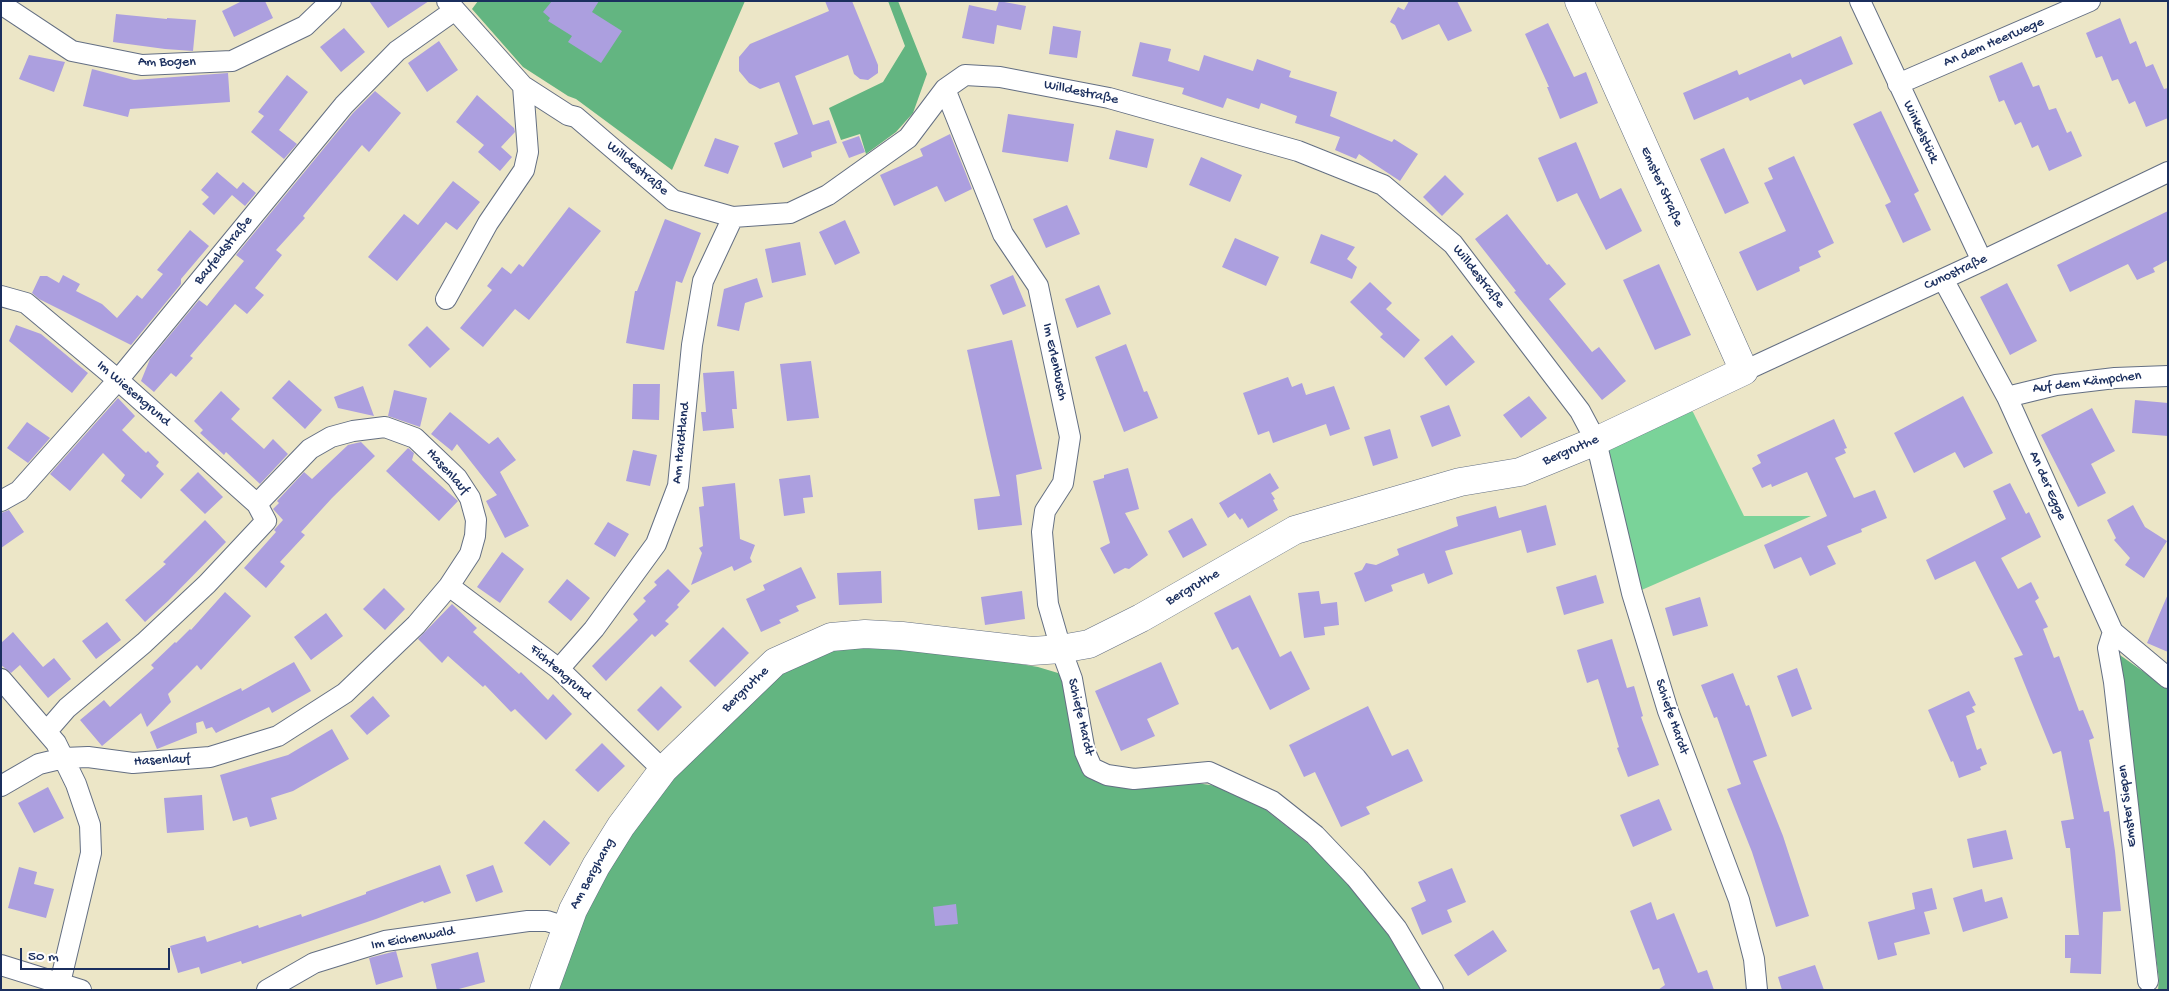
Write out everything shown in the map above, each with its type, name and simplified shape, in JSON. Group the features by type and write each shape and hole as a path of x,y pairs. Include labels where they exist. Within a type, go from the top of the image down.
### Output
{"street":[{"name":"Am Bogen","path":"1,4 72,51 142,66 232,61 304,26 330,1"},
{"name":"Emster Straße","path":"1579,1 1744,372"},
{"name":"Winkelstück","path":"1860,1 1982,261"},
{"name":"An dem Heerwege","path":"1898,84 2090,1"},
{"name":"Willdestraße","path":"451,5 523,86 568,115 576,118 673,200 733,216 790,213 828,195 908,138 945,89 965,75 991,76 1109,98 1298,151 1383,185 1453,244 1580,411 1596,441"},
{"name":"Baufeldstraße","path":"1,501 19,491 118,380 344,106 397,51 451,5"},
{"path":"446,299 488,223 524,170 528,152 523,86"},
{"name":"Im Erlenbusch","path":"945,89 1004,234 1038,286 1070,437 1063,483 1045,511 1042,532 1048,604 1061,649"},
{"name":"Cunostraße","path":"1744,372 2168,172"},
{"name":"Am Hardtland","path":"558,669 594,629 656,544 678,486 692,345 704,281 733,216"},
{"name":"An der Egge","path":"1943,279 2008,398 2113,632 2168,678"},
{"name":"Im Wiesengrund","path":"1,296 26,304 118,380 257,504"},
{"name":"Bergruthe","path":"663,770 775,662 831,637 865,634 902,636 1032,651 1090,644 1295,530 1460,482 1520,472 1596,441 1744,372"},
{"name":"Auf dem Kämpchen","path":"2008,398 2056,385 2115,378 2168,376"},
{"name":"Hasenlauf","path":"1,786 39,764 64,758 88,757 134,763 210,757 278,736 345,693 416,625 449,586 470,554 475,536 476,520 470,498 457,478 415,438 385,427 353,431 331,437 310,449 257,504"},
{"name":"Schiefe Hardt","path":"1596,441 1635,602 1668,711 1739,900 1754,959 1757,990"},
{"path":"47,731 67,708 144,642 207,584 266,520 257,504"},
{"name":"Fichtengrund","path":"449,586 558,669 663,770"},
{"name":"Emster Siepen","path":"2113,632 2108,648 2114,682 2148,981"},
{"name":"Schiefe Hardt","path":"1061,649 1072,679 1085,752 1092,768 1107,775 1134,779 1209,772 1272,801 1315,835 1356,878 1397,929 1433,990"},
{"path":"1,680 47,731 64,758 86,810 90,825 91,846 86,876 60,983"},
{"name":"Am Berghang","path":"544,990 566,927 596,866 621,826 663,770"},
{"name":"Im Eichenwald","path":"267,990 314,963 385,941 528,921 547,921 566,927"},
{"path":"1,965 82,990"}],"green space":[{"path":"478,1 745,1 672,170 576,99 568,96 523,67 472,9"},
{"path":"888,1 898,1 927,74 913,113 896,132 866,154 860,134 841,140 829,108 883,82 905,46"},
{"path":"1679,402 1693,412 1744,516 1811,516 1637,592 1596,441"},
{"path":"832,645 913,646 1038,667 1058,673 1066,678 1084,767 1224,787 1257,803 1310,845 1353,886 1388,930 1424,990 557,990 566,950 617,847 699,747 781,668"},
{"path":"2117,653 2168,689 2168,990 2158,990 2159,980"}],"building":[{"path":"242,1 265,1 273,18 234,37 222,11"},
{"path":"369,1 429,1 388,28"},
{"path":"552,1 599,1 592,12 622,31 601,63 568,42 572,36 548,21 550,18 543,12"},
{"path":"825,1 852,1 878,65 878,73 868,80 860,79 854,74 848,55 795,76 813,125 829,120 837,143 811,152 812,157 783,168 774,143 798,134 779,82 760,89 749,83 739,71 739,57 750,44 829,11"},
{"path":"999,1 1026,6 1021,30 997,25 994,44 962,38 969,5 996,11"},
{"path":"1409,1 1457,1 1472,31 1448,41 1439,24 1402,40 1395,25 1390,22 1398,7 1404,10"},
{"path":"116,14 196,20 193,51 113,42"},
{"path":"2120,18 2130,44 2136,41 2146,67 2153,64 2164,89 2168,88 2168,118 2146,127 2135,101 2129,104 2118,79 2112,81 2102,56 2096,58 2086,33"},
{"path":"1548,23 1574,77 1586,72 1598,103 1560,119 1547,87 1549,87 1525,34"},
{"path":"1053,26 1081,31 1077,58 1049,54"},
{"path":"344,28 365,52 341,72 320,47"},
{"path":"1841,36 1853,64 1804,85 1801,79 1750,101 1748,97 1694,120 1683,93 1737,70 1739,75 1790,53 1792,58"},
{"path":"439,41 458,70 427,92 408,63"},
{"path":"1140,42 1171,49 1168,61 1199,71 1204,55 1253,71 1257,59 1291,71 1289,77 1337,92 1330,116 1392,142 1394,139 1418,154 1400,181 1359,154 1356,159 1335,150 1340,137 1295,123 1297,116 1261,103 1259,109 1227,98 1223,108 1182,94 1184,88 1132,76"},
{"path":"29,55 65,62 54,92 19,79"},
{"path":"2022,62 2033,87 2039,85 2049,110 2056,108 2067,133 2071,131 2082,156 2049,171 2038,145 2032,148 2021,122 2015,125 2004,100 1999,102 1989,76"},
{"path":"92,69 134,80 228,73 230,102 130,109 128,117 83,106"},
{"path":"287,75 308,92 279,130 297,144 284,159 251,132 264,116 258,112"},
{"path":"375,91 401,113 369,152 362,145 303,216 305,218 276,250 282,255 255,288 264,295 247,314 235,304 190,356 193,358 176,377 171,373 154,392 141,381 150,359 199,300 207,306 244,261 236,255 353,113"},
{"path":"477,95 514,128 515,132 501,147 512,157 500,171 478,152 484,145 456,122"},
{"path":"1881,111 1919,191 1914,194 1931,230 1903,243 1885,205 1891,202 1853,124"},
{"path":"1008,114 1074,124 1068,162 1002,152"},
{"path":"1116,130 1154,139 1147,168 1109,159"},
{"path":"950,134 972,189 945,202 937,186 894,206 880,175 923,156 920,149"},
{"path":"859,136 865,152 849,158 842,142"},
{"path":"715,138 739,146 728,174 704,166"},
{"path":"1576,142 1600,199 1621,188 1642,231 1606,250 1577,193 1557,202 1538,158"},
{"path":"1724,148 1749,203 1725,214 1700,159"},
{"path":"1794,156 1834,243 1818,251 1821,257 1799,267 1800,271 1757,291 1739,252 1786,231 1764,183 1773,179 1768,168"},
{"path":"1201,157 1242,175 1230,202 1189,185"},
{"path":"217,172 237,189 243,182 256,193 245,206 232,195 214,215 202,204 209,197 201,190"},
{"path":"1445,175 1464,194 1442,216 1423,197"},
{"path":"453,181 480,202 457,230 446,222 397,281 368,257 404,214 418,225"},
{"path":"1067,205 1080,234 1046,248 1033,219"},
{"path":"569,207 601,231 529,320 515,309 483,347 460,328 492,290 487,286 502,267 511,274 519,264 523,267"},
{"path":"2168,211 2168,260 2153,268 2155,272 2137,280 2128,264 2070,292 2057,265"},
{"path":"1507,214 1547,265 1549,264 1566,284 1549,299 1592,352 1599,347 1626,381 1602,400 1514,292 1516,291 1475,239"},
{"path":"665,219 701,233 682,283 676,281 664,350 626,343 635,291 637,291"},
{"path":"845,220 860,253 835,265 819,232"},
{"path":"190,230 209,246 181,279 181,284 131,345 39,299 32,293 40,276 47,276 59,283 63,275 80,284 76,291 102,304 117,318 137,295 142,299 163,274 157,270"},
{"path":"1321,234 1355,247 1347,259 1357,267 1352,279 1310,263"},
{"path":"1235,238 1279,257 1266,286 1222,267"},
{"path":"800,242 806,275 772,283 765,249"},
{"path":"1659,264 1691,335 1655,350 1623,280"},
{"path":"1013,275 1026,306 1003,315 990,285"},
{"path":"757,278 763,297 745,303 739,331 717,326 724,289"},
{"path":"1370,282 1392,303 1386,309 1420,340 1404,358 1380,337 1383,334 1350,302"},
{"path":"2007,283 2037,341 2010,355 1980,297"},
{"path":"1099,285 1111,314 1077,328 1065,299"},
{"path":"16,325 41,334 88,373 72,393 9,341"},
{"path":"427,326 450,349 430,368 408,345"},
{"path":"1452,335 1475,362 1446,386 1424,358"},
{"path":"1012,340 1042,469 1016,475 1022,525 978,530 974,499 1000,496 967,350"},
{"path":"1126,344 1144,392 1147,391 1158,418 1124,432 1095,357"},
{"path":"811,361 819,418 787,421 780,364"},
{"path":"734,371 737,409 732,409 734,428 703,431 701,412 706,412 703,373"},
{"path":"1288,377 1292,387 1302,383 1306,395 1334,386 1350,429 1330,436 1326,424 1273,443 1269,431 1258,435 1243,393"},
{"path":"289,380 322,410 305,429 272,398"},
{"path":"633,384 660,384 659,420 632,419"},
{"path":"363,386 374,416 338,408 334,397"},
{"path":"394,390 427,398 420,427 388,416"},
{"path":"221,391 240,409 231,419 264,449 273,439 288,454 260,484 226,452 224,455 200,433 203,430 194,421"},
{"path":"1529,396 1547,418 1521,438 1503,415"},
{"path":"1963,396 1993,453 1964,468 1955,452 1914,473 1894,433"},
{"path":"118,398 135,416 122,430 146,453 148,451 159,462 156,466 164,474 141,499 121,481 125,475 103,453 70,491 50,474"},
{"path":"2135,400 2168,403 2168,436 2132,433"},
{"path":"1449,405 1461,436 1432,447 1420,416"},
{"path":"2092,408 2115,451 2091,464 2106,493 2078,507 2041,435"},
{"path":"450,412 489,444 498,437 516,460 500,472 529,526 505,538 486,501 497,495 457,444 452,451 431,434"},
{"path":"1834,419 1847,448 1844,449 1846,453 1835,458 1854,498 1875,490 1887,518 1861,529 1862,532 1827,546 1836,564 1810,576 1801,557 1774,569 1764,545 1827,516 1807,472 1772,487 1771,484 1762,488 1752,468 1761,463 1757,455"},
{"path":"27,422 50,438 28,463 7,448"},
{"path":"1390,429 1398,458 1373,466 1364,437"},
{"path":"361,442 375,456 332,498 301,532 305,535 280,562 285,566 266,588 244,568 276,532 274,530 283,520 273,509 279,503 277,501 304,472 312,479 348,445"},
{"path":"408,448 414,453 412,460 458,501 439,521 386,471"},
{"path":"633,450 657,455 650,486 626,481"},
{"path":"1128,468 1139,509 1125,513 1148,555 1129,569 1125,568 1114,574 1100,548 1110,543 1093,481 1104,478 1104,475"},
{"path":"198,472 223,497 205,514 180,490"},
{"path":"1270,473 1279,488 1271,493 1278,510 1248,528 1242,518 1240,520 1235,513 1228,518 1219,503"},
{"path":"810,475 813,497 803,498 805,513 784,516 779,479"},
{"path":"735,483 740,539 755,545 750,558 752,562 734,571 732,566 691,585 702,553 699,548 703,546 699,507 704,506 702,487"},
{"path":"2010,483 2026,514 2029,512 2041,537 2001,558 2018,589 2031,582 2039,598 2035,601 2048,627 2043,629 2054,658 2059,656 2079,711 2083,710 2094,738 2089,740 2104,812 2109,811 2121,911 2103,912 2101,974 2070,973 2071,958 2065,958 2065,935 2079,935 2070,848 2066,848 2061,821 2074,819 2061,751 2053,754 2014,658 2023,655 1975,561 1935,580 1926,560 2006,519 1993,491"},
{"path":"1546,505 1556,545 1527,553 1521,530 1445,551 1453,574 1428,584 1424,573 1391,585 1393,591 1365,602 1354,573 1362,570 1366,563 1376,565 1399,555 1397,549 1458,526 1456,517 1496,506 1499,518"},
{"path":"2133,505 2145,527 2167,541 2144,578 2125,565 2130,558 2114,540 2116,538 2107,520"},
{"path":"9,510 24,532 1,548 1,513"},
{"path":"1192,518 1207,545 1183,558 1168,531"},
{"path":"205,520 226,542 145,622 125,600 166,564 163,562"},
{"path":"608,522 629,534 615,557 594,544"},
{"path":"502,552 524,569 500,603 477,587"},
{"path":"801,567 816,598 796,606 799,611 779,620 781,623 761,632 746,599 765,590 763,585"},
{"path":"668,569 690,591 677,605 679,607 665,621 669,624 655,637 652,634 606,681 592,666 638,620 633,614 646,601 643,598 657,585 654,582"},
{"path":"881,571 882,603 839,605 837,573"},
{"path":"1596,575 1604,603 1564,615 1556,587"},
{"path":"567,579 590,598 571,621 548,602"},
{"path":"384,588 405,609 385,630 363,609"},
{"path":"1022,591 1025,619 985,625 981,597"},
{"path":"1319,591 1321,604 1337,602 1339,625 1324,627 1325,635 1304,638 1298,593"},
{"path":"225,592 251,616 201,670 197,665 168,694 171,702 147,727 141,713 102,746 80,720 104,700 110,707 154,668 151,665 175,642 191,630"},
{"path":"2168,594 2168,652 2147,643"},
{"path":"1250,595 1280,657 1291,651 1310,689 1270,710 1238,647 1232,650 1214,613"},
{"path":"1700,597 1708,626 1673,636 1665,608"},
{"path":"452,604 477,628 473,632 519,674 521,672 548,700 553,694 572,714 546,740 515,709 511,712 485,685 483,687 448,656 442,663 418,639"},
{"path":"326,613 343,636 311,660 294,637"},
{"path":"107,622 121,640 96,659 82,641"},
{"path":"723,627 749,653 715,687 689,661"},
{"path":"13,632 43,667 54,658 71,679 48,698 20,665 11,673 1,665 1,643"},
{"path":"1612,639 1627,688 1634,686 1643,716 1641,717 1659,765 1628,777 1617,748 1619,747 1598,679 1587,683 1577,650"},
{"path":"294,662 311,691 272,713 269,707 216,733 212,727 206,729 203,721 196,723 197,733 157,749 150,732 241,688 242,691"},
{"path":"1161,662 1179,704 1147,719 1155,736 1121,751 1095,691"},
{"path":"1797,668 1812,709 1792,717 1777,676"},
{"path":"1733,673 1746,706 1749,705 1767,756 1753,761 1783,836 1809,916 1776,927 1752,852 1727,789 1741,784 1717,717 1714,718 1701,685"},
{"path":"661,686 682,707 658,731 637,710"},
{"path":"1969,691 1976,705 1972,707 1975,712 1966,716 1977,750 1981,748 1987,764 1980,767 1981,770 1959,778 1953,761 1951,762 1928,710"},
{"path":"373,696 390,716 367,735 350,716"},
{"path":"1368,706 1392,756 1408,749 1423,781 1366,807 1370,814 1341,827 1315,772 1304,777 1289,745"},
{"path":"332,729 349,759 293,791 271,798 277,819 250,827 247,817 233,821 220,775 288,755"},
{"path":"602,743 625,766 598,792 575,770"},
{"path":"48,787 64,818 34,833 18,803"},
{"path":"202,795 204,830 167,833 164,798"},
{"path":"1659,799 1672,830 1633,847 1620,815"},
{"path":"544,820 570,843 550,866 524,843"},
{"path":"2006,830 2013,859 1973,868 1967,839"},
{"path":"440,865 451,893 242,964 241,961 201,974 199,967 178,973 170,946 205,936 207,942 258,925 259,928 301,914 302,917"},
{"path":"493,865 503,892 476,902 466,875"},
{"path":"19,867 37,872 34,884 54,889 46,918 8,908"},
{"path":"1452,868 1466,902 1447,910 1452,922 1422,935 1411,908 1426,901 1418,882"},
{"path":"1932,888 1937,909 1924,912 1930,934 1894,943 1897,955 1878,960 1868,922 1915,909 1912,893"},
{"path":"1982,889 1985,902 2002,897 2008,918 1963,932 1953,898"},
{"path":"1651,902 1657,920 1674,913 1698,973 1707,970 1714,990 1658,990 1665,985 1659,968 1653,970 1630,911"},
{"path":"956,904 958,924 935,926 933,907"},
{"path":"1493,930 1507,951 1468,976 1454,955"},
{"path":"396,951 403,977 376,985 369,958"},
{"path":"478,952 485,982 455,990 437,990 431,964"},
{"path":"1815,965 1824,990 1782,990 1778,977"}]}
